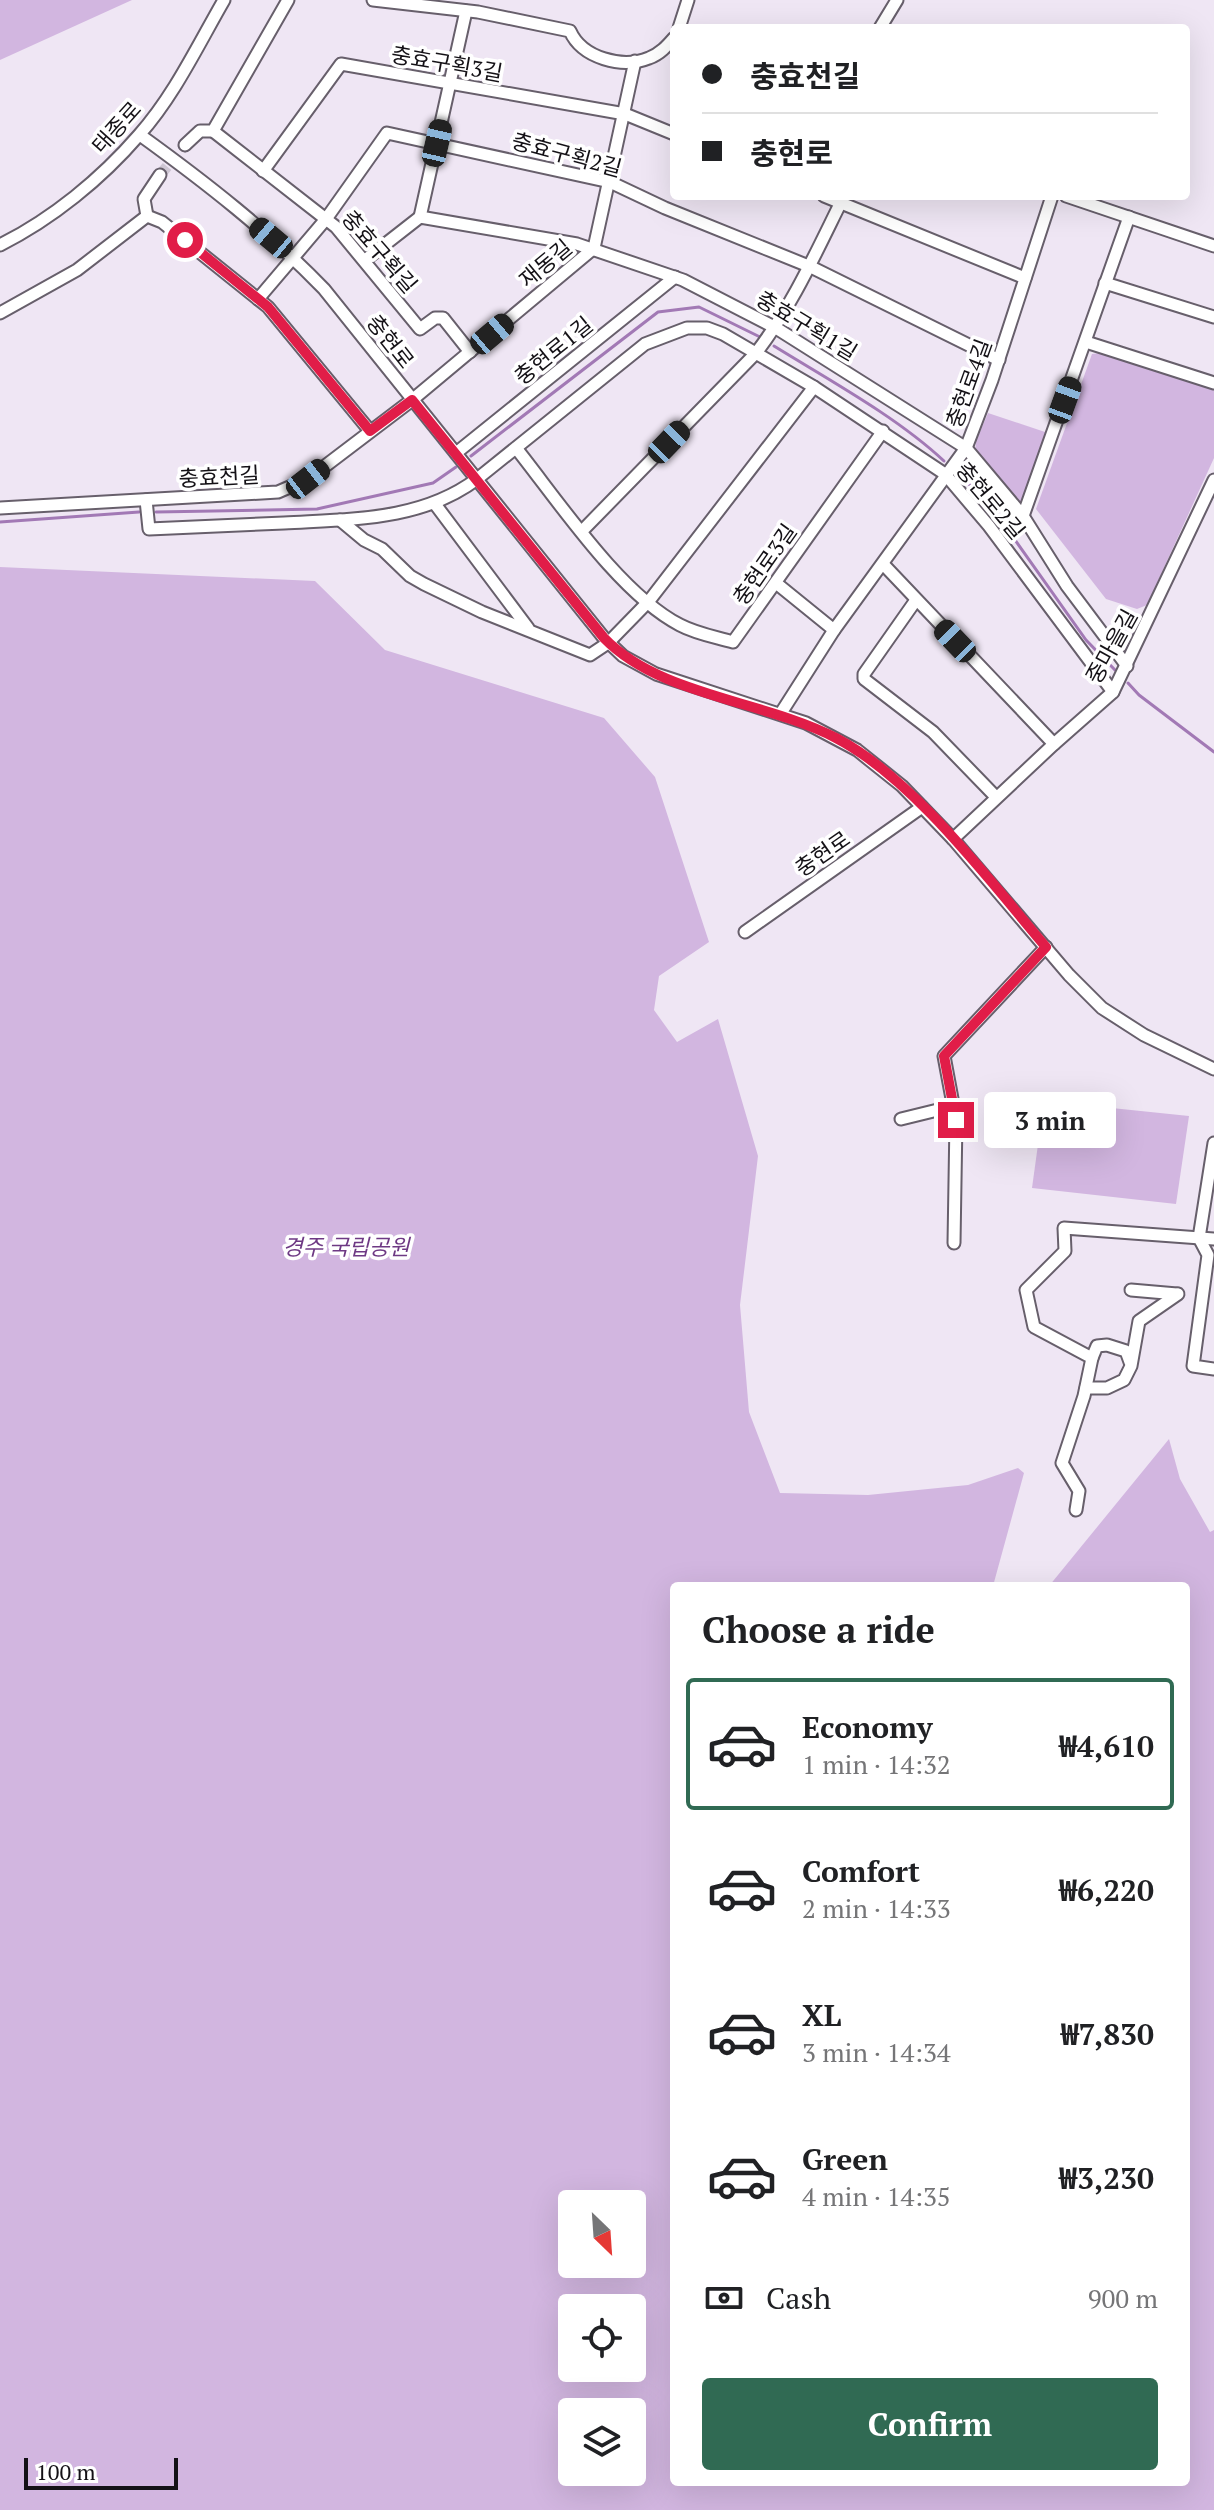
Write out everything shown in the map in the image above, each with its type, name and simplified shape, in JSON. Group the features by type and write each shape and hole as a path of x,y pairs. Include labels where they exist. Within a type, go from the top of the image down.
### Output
{"street":[{"name":"태종로","path":"0,245 67,202 140,135 168,97 224,0"},
{"path":"185,145 200,131 213,131 288,0"},
{"path":"373,0 466,11 570,31 581,48 609,60 649,59 670,43"},
{"path":"680,24 688,0"},
{"path":"882,24 897,0"},
{"path":"365,260 420,217 466,11"},
{"name":"재동길","path":"412,400 594,248 635,61"},
{"name":"충효구획3길","path":"263,171 341,64 625,114 670,132"},
{"name":"충효구획길","path":"213,131 326,219 365,260 420,329 435,318 443,318 470,352"},
{"name":"충효구획2길","path":"326,219 387,133 437,143 610,182 665,208 811,267 999,360"},
{"name":"충현로","path":"140,135 200,178 294,257 324,289 608,643 636,665 656,674 781,713 857,750 881,767 953,839 1102,1008 1144,1035 1214,1069"},
{"path":"147,216 144,199 160,175"},
{"path":"582,531 756,353 776,328 811,267 842,200 1025,278"},
{"name":"충현로4길","path":"781,713 834,630 966,448 999,360 1051,200"},
{"path":"1078,200 1214,246"},
{"path":"147,216 162,222 258,299 285,326 370,431"},
{"path":"0,313 77,270 147,216"},
{"name":"충효구획1길","path":"420,217 594,248 675,277 776,328 966,448 1023,516 1067,586 1127,666"},
{"path":"1023,516 1129,217"},
{"path":"258,299 326,219"},
{"name":"충현로1길","path":"456,453 675,277"},
{"path":"1105,283 1214,317"},
{"name":"충현로2길","path":"340,520 390,515 435,504 459,492 629,356 659,337 687,328 707,328 814,387 945,474 989,526 1113,692"},
{"path":"1086,342 1214,383"},
{"path":"146,500 149,529 340,520 424,584 482,612 590,655 608,643 649,601 814,387"},
{"name":"충효천길","path":"0,508 290,489 308,479 412,400"},
{"name":"충현로3길","path":"516,448 627,584 679,625 733,642 883,431"},
{"name":"중마을길","path":"953,839 1113,692 1214,480"},
{"path":"435,504 512,610 535,633"},
{"path":"883,564 1054,744"},
{"path":"776,583 834,630"},
{"path":"916,600 864,674 864,679 933,732 996,797"},
{"name":"충현로","path":"745,932 922,807"},
{"path":"954,1243 956,1120 944,1056 1046,947"},
{"path":"901,1119 954,1106"},
{"path":"1214,1143 1199,1238 1208,1255 1193,1366 1214,1369"},
{"path":"1211,1159 1214,1191"},
{"path":"1092,1358 1034,1327 1026,1290 1065,1251 1064,1228 1214,1239"},
{"path":"1086,1388 1107,1388 1124,1380 1131,1366 1139,1321 1178,1294 1131,1290"},
{"path":"1076,1510 1079,1491 1062,1463 1097,1346 1117,1347 1126,1351 1131,1366"}],"green space":[{"path":"0,0 132,0 0,60"},
{"path":"1100,353 1214,390 1214,458 1147,605 1137,609 1106,599 1036,509 1092,354"},
{"path":"988,413 1048,433 1022,506 975,453 976,441"},
{"name":"경주 국립공원","path":"0,567 315,581 385,650 604,718 655,777 709,942 659,976 654,1010 677,1042 718,1019 758,1156 740,1305 749,1412 780,1493 868,1495 968,1485 1018,1468 1024,1473 994,1582 670,1582 670,2486 1190,2486 1190,1582 1052,1582 1169,1439 1180,1479 1210,1532 1214,1530 1214,2510 0,2510"},
{"path":"1044,1101 1189,1116 1176,1204 1032,1188"}],"waterway":[{"path":"471,456 658,312 699,307 760,337"},
{"path":"774,346 884,414 944,461"},
{"path":"156,512 317,509 433,483 456,467"},
{"path":"956,472 988,502 1086,640 1115,670"},
{"path":"0,522 139,512"},
{"path":"1128,683 1139,695 1214,752"}],"tunnel":[{"path":"160,175 185,145"}],"route":[{"path":"185,240 268,307 370,431 412,400 604,638 623,656 680,684 781,713 838,739 881,767 953,839 1046,947 944,1056 956,1120"}]}
